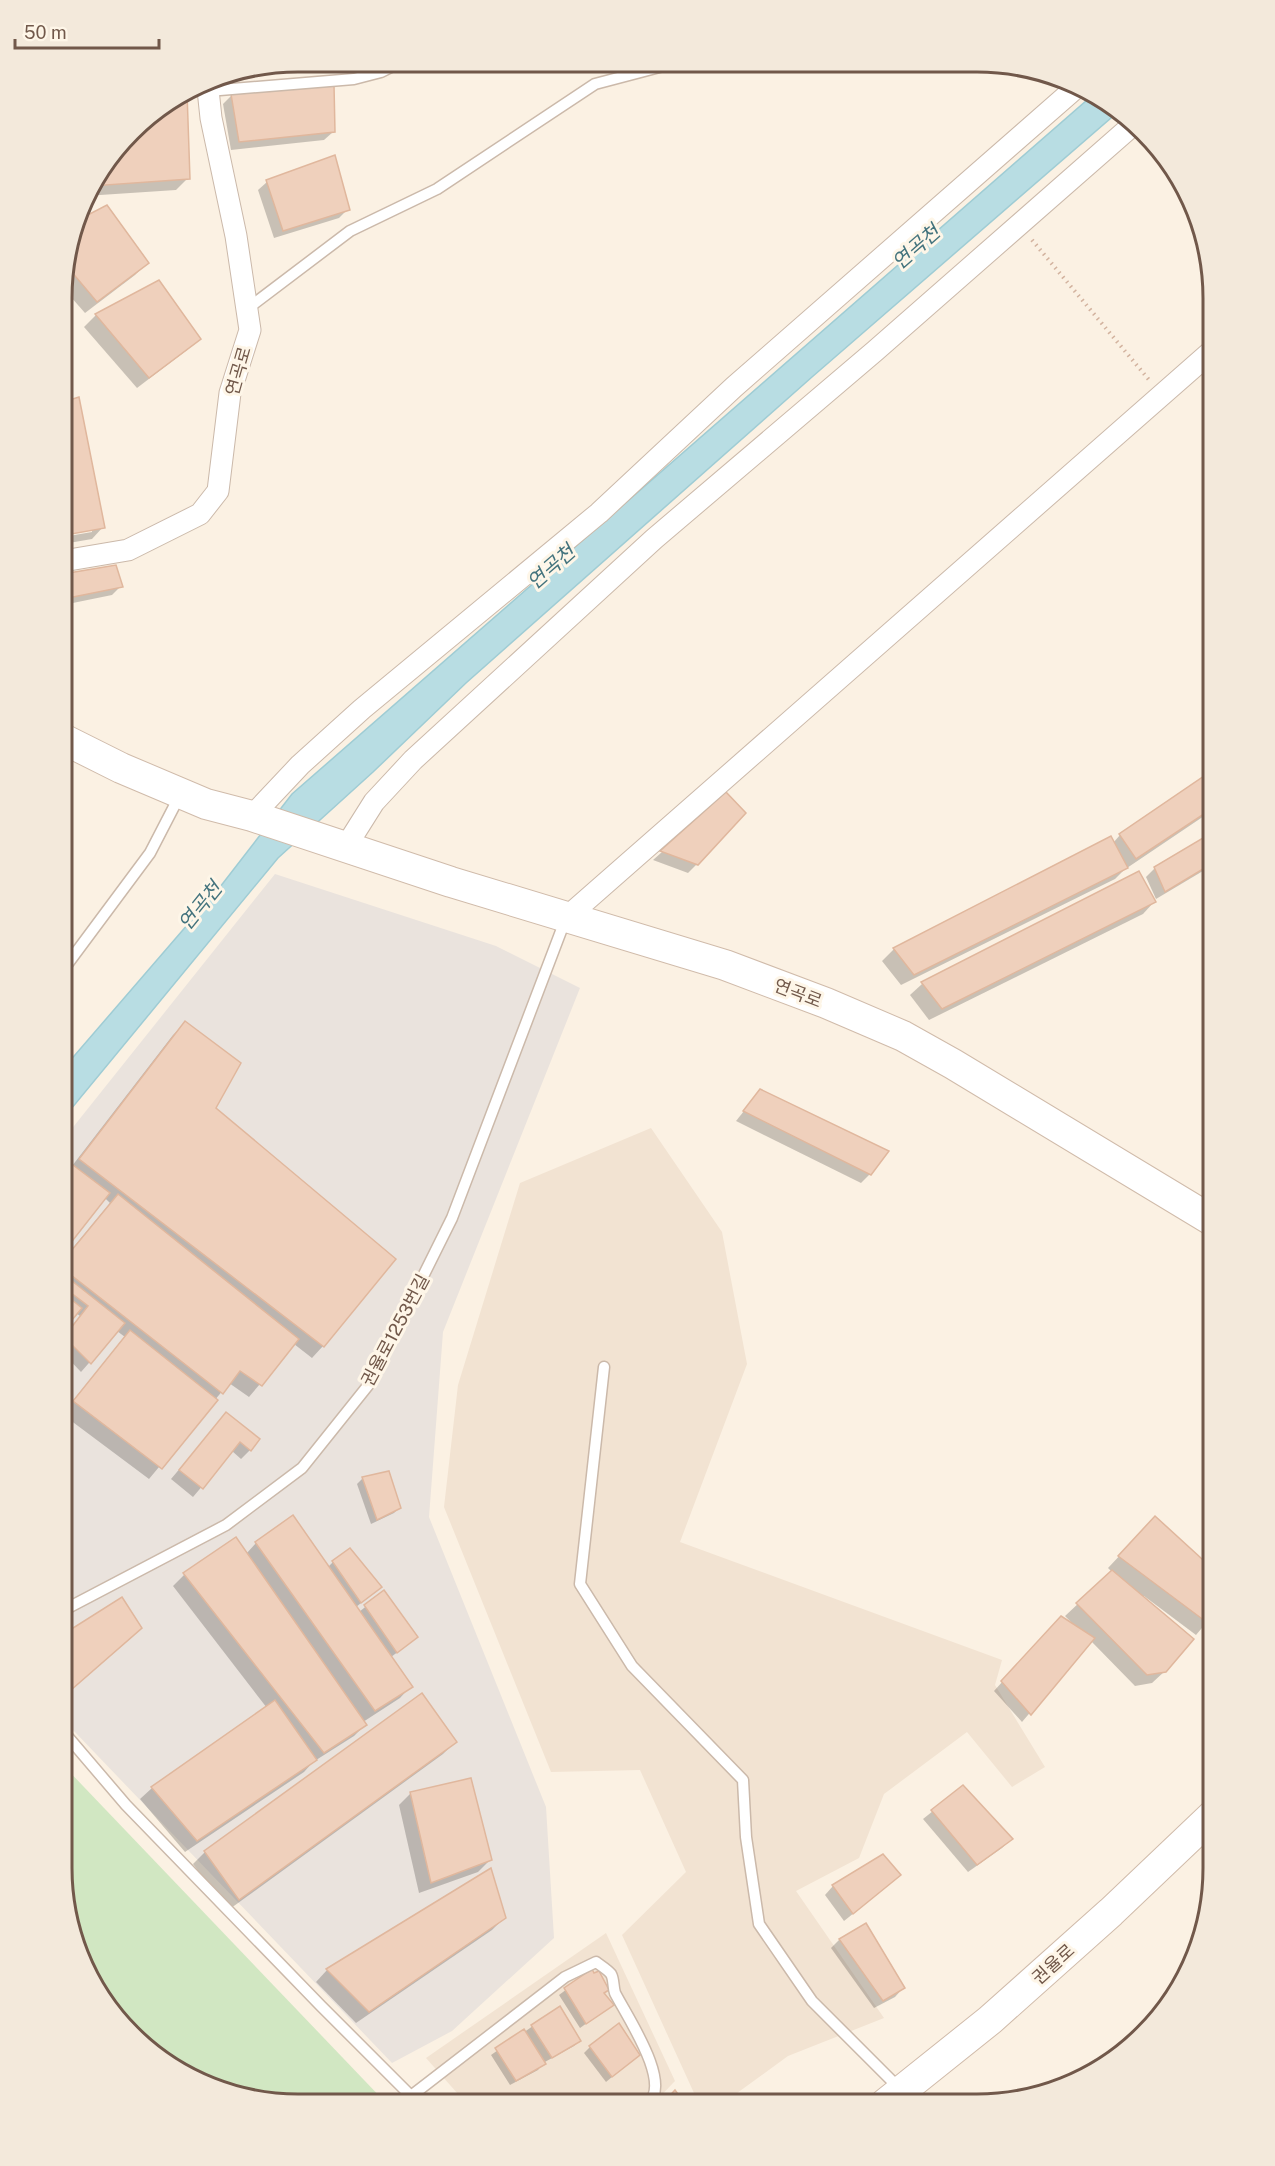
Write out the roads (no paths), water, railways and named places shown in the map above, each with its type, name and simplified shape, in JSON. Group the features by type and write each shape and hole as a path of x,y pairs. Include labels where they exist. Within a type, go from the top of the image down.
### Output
{"street":[{"name":"연곡로","path":"72,559 128,550 200,514 218,491 230,393 250,330 236,236 211,118 208,91"},
{"path":"72,742 181,794 207,804 252,816 300,765 362,709 599,513 734,387 1071,92"},
{"path":"345,848 374,802 421,752 654,539 875,351 1128,129"},
{"path":"566,918 1203,360"},
{"name":"연곡로","path":"252,816 566,918 725,965 826,1003 903,1036 1009,1096 1203,1215"},
{"name":"권율로","path":"899,2094 999,2012 1111,1912 1203,1825"}],"lane":[{"path":"221,85 354,80 381,72"},
{"path":"247,309 350,231 437,189 595,84 641,72"},
{"path":"72,958 150,853 181,794"},
{"name":"권율로1253번길","path":"72,1606 225,1525 302,1468 370,1383 452,1218 566,918"},
{"path":"604,1367 580,1584 632,1665 743,1780 746,1837 759,1924 812,2001 891,2094"},
{"path":"72,1742 126,1805 410,2094"},
{"path":"421,2094 565,1977 596,1962 611,1974 614,1989 654,2071 656,2087 654,2094"}],"water":[{"path":"1087,100 1112,117 812,377 466,683 278,858 72,1108 72,1058 220,887 292,794"}],"water label":[{"name":"연곡천","path":"916,247"},
{"name":"연곡천","path":"551,567"},
{"name":"연곡천","path":"200,906"}]}
